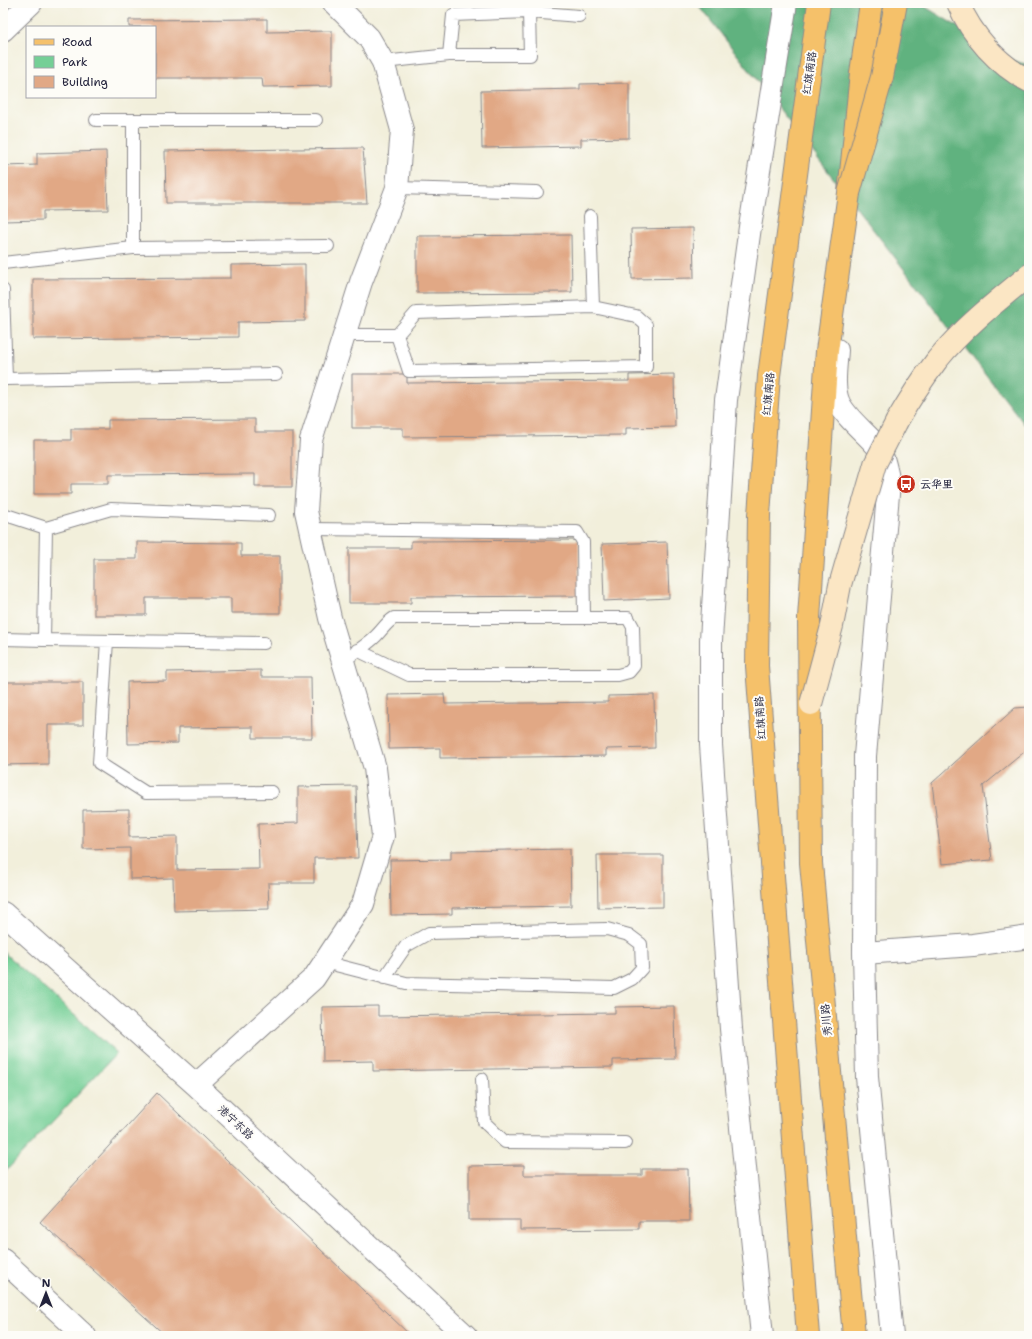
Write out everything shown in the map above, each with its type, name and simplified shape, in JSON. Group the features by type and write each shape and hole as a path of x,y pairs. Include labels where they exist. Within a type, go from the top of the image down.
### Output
{"main road":[{"name":"红旗南路","path":"808,1336 765,789 757,666 759,515 769,376 819,3"},
{"path":"811,704 809,618 827,351 849,193 861,73 871,3"},
{"path":"849,193 882,77 896,3"},
{"path":"958,3 981,40 998,61 1029,81"},
{"path":"811,704 840,585 875,464 896,421 917,387 938,359 960,336 1029,275"},
{"name":"秀川路","path":"811,704 812,863 854,1336"}],"street":[{"path":"3,30 31,3"},
{"path":"196,1085 314,978 363,904 383,836 375,768 350,656 330,618 306,511 311,440 361,282 397,188 402,130 383,62 369,38 334,3"},
{"path":"762,1336 731,1029 711,745 711,640 726,400 750,227 786,3"},
{"path":"882,3 861,131 836,362 836,389 839,402 855,423 877,446 884,463 889,483 865,756 864,953 867,1077 892,1336"},
{"name":"港宁东路","path":"3,913 196,1085 466,1336"},
{"path":"864,953 973,945 1029,937"},
{"path":"3,1260 85,1336"}],"lane":[{"path":"383,62 449,55 530,55 529,12"},
{"path":"449,55 452,14 529,12 580,16"},
{"path":"96,120 316,120"},
{"path":"133,120 133,248"},
{"path":"397,188 537,192"},
{"path":"590,216 593,307"},
{"path":"3,263 133,248 328,246"},
{"path":"3,290 4,380 276,374"},
{"path":"344,335 397,335 416,313 593,307 636,316 646,325 646,367 409,371 397,335"},
{"path":"3,514 46,528 111,509 269,515"},
{"path":"44,640 46,528"},
{"path":"310,529 577,532 583,542 584,618"},
{"path":"394,618 628,618 633,627 634,666 629,672 618,675 409,674 350,656 376,635 385,624 394,618"},
{"path":"3,639 264,643"},
{"path":"107,641 99,763 146,793 272,792"},
{"path":"324,962 384,978 406,983 614,988 632,979 642,968 641,944 629,935 607,929 429,933 406,946 384,978"},
{"path":"482,1079 484,1122 505,1142 625,1143"}],"green space":[{"path":"697,3 919,3 1014,61 1029,65 1029,430"},
{"path":"3,952 117,1053 3,1174"}],"building":[{"path":"267,19 267,32 332,31 332,86 263,87 262,78 156,78 156,26 129,26 129,20"},
{"path":"629,83 629,138 581,139 581,146 482,148 481,91 580,89 580,84"},
{"path":"363,148 367,203 166,203 165,151"},
{"path":"106,151 108,210 43,211 43,220 3,221 3,166 37,165 37,153"},
{"path":"693,228 694,278 632,279 631,229"},
{"path":"571,235 572,292 417,293 417,236"},
{"path":"305,264 305,321 238,322 238,337 33,339 33,279 231,278 231,265"},
{"path":"352,374 407,374 407,383 629,381 629,375 674,374 675,427 626,428 626,435 403,437 403,428 352,428"},
{"path":"255,419 255,432 292,432 292,487 255,487 255,474 108,475 108,484 71,484 71,494 34,494 34,440 71,440 71,429 108,429 108,420"},
{"path":"579,540 579,596 411,597 411,603 349,603 349,548 411,548 411,541"},
{"path":"137,542 241,543 241,556 280,556 280,613 231,613 231,598 146,598 146,615 94,615 94,559 137,559"},
{"path":"667,542 669,598 604,601 602,544"},
{"path":"261,670 261,677 311,677 312,738 253,738 253,727 178,728 178,743 128,744 127,682 167,681 167,672"},
{"path":"3,682 83,682 83,725 48,725 48,764 3,765"},
{"path":"444,694 445,704 608,702 608,696 654,695 655,748 606,749 606,756 440,758 440,748 389,749 388,695"},
{"path":"1029,707 1029,748 983,786 992,860 942,864 932,783 1015,708"},
{"path":"356,786 358,858 314,858 314,883 268,883 269,909 174,911 173,878 130,879 130,848 83,849 83,810 129,809 129,837 177,836 177,870 259,869 258,824 298,823 298,787"},
{"path":"570,849 571,906 452,908 452,914 391,915 390,860 451,859 451,851"},
{"path":"597,855 663,855 663,907 598,908"},
{"path":"378,1006 378,1016 615,1013 615,1007 674,1006 675,1059 613,1060 613,1067 373,1071 373,1061 323,1062 322,1007"},
{"path":"157,1093 411,1336 166,1336 40,1222"},
{"path":"524,1165 524,1175 642,1175 642,1169 688,1169 689,1221 639,1221 639,1229 520,1230 520,1220 469,1220 469,1166"}],"place":[{"name":"云华里","path":"906,484"}]}
